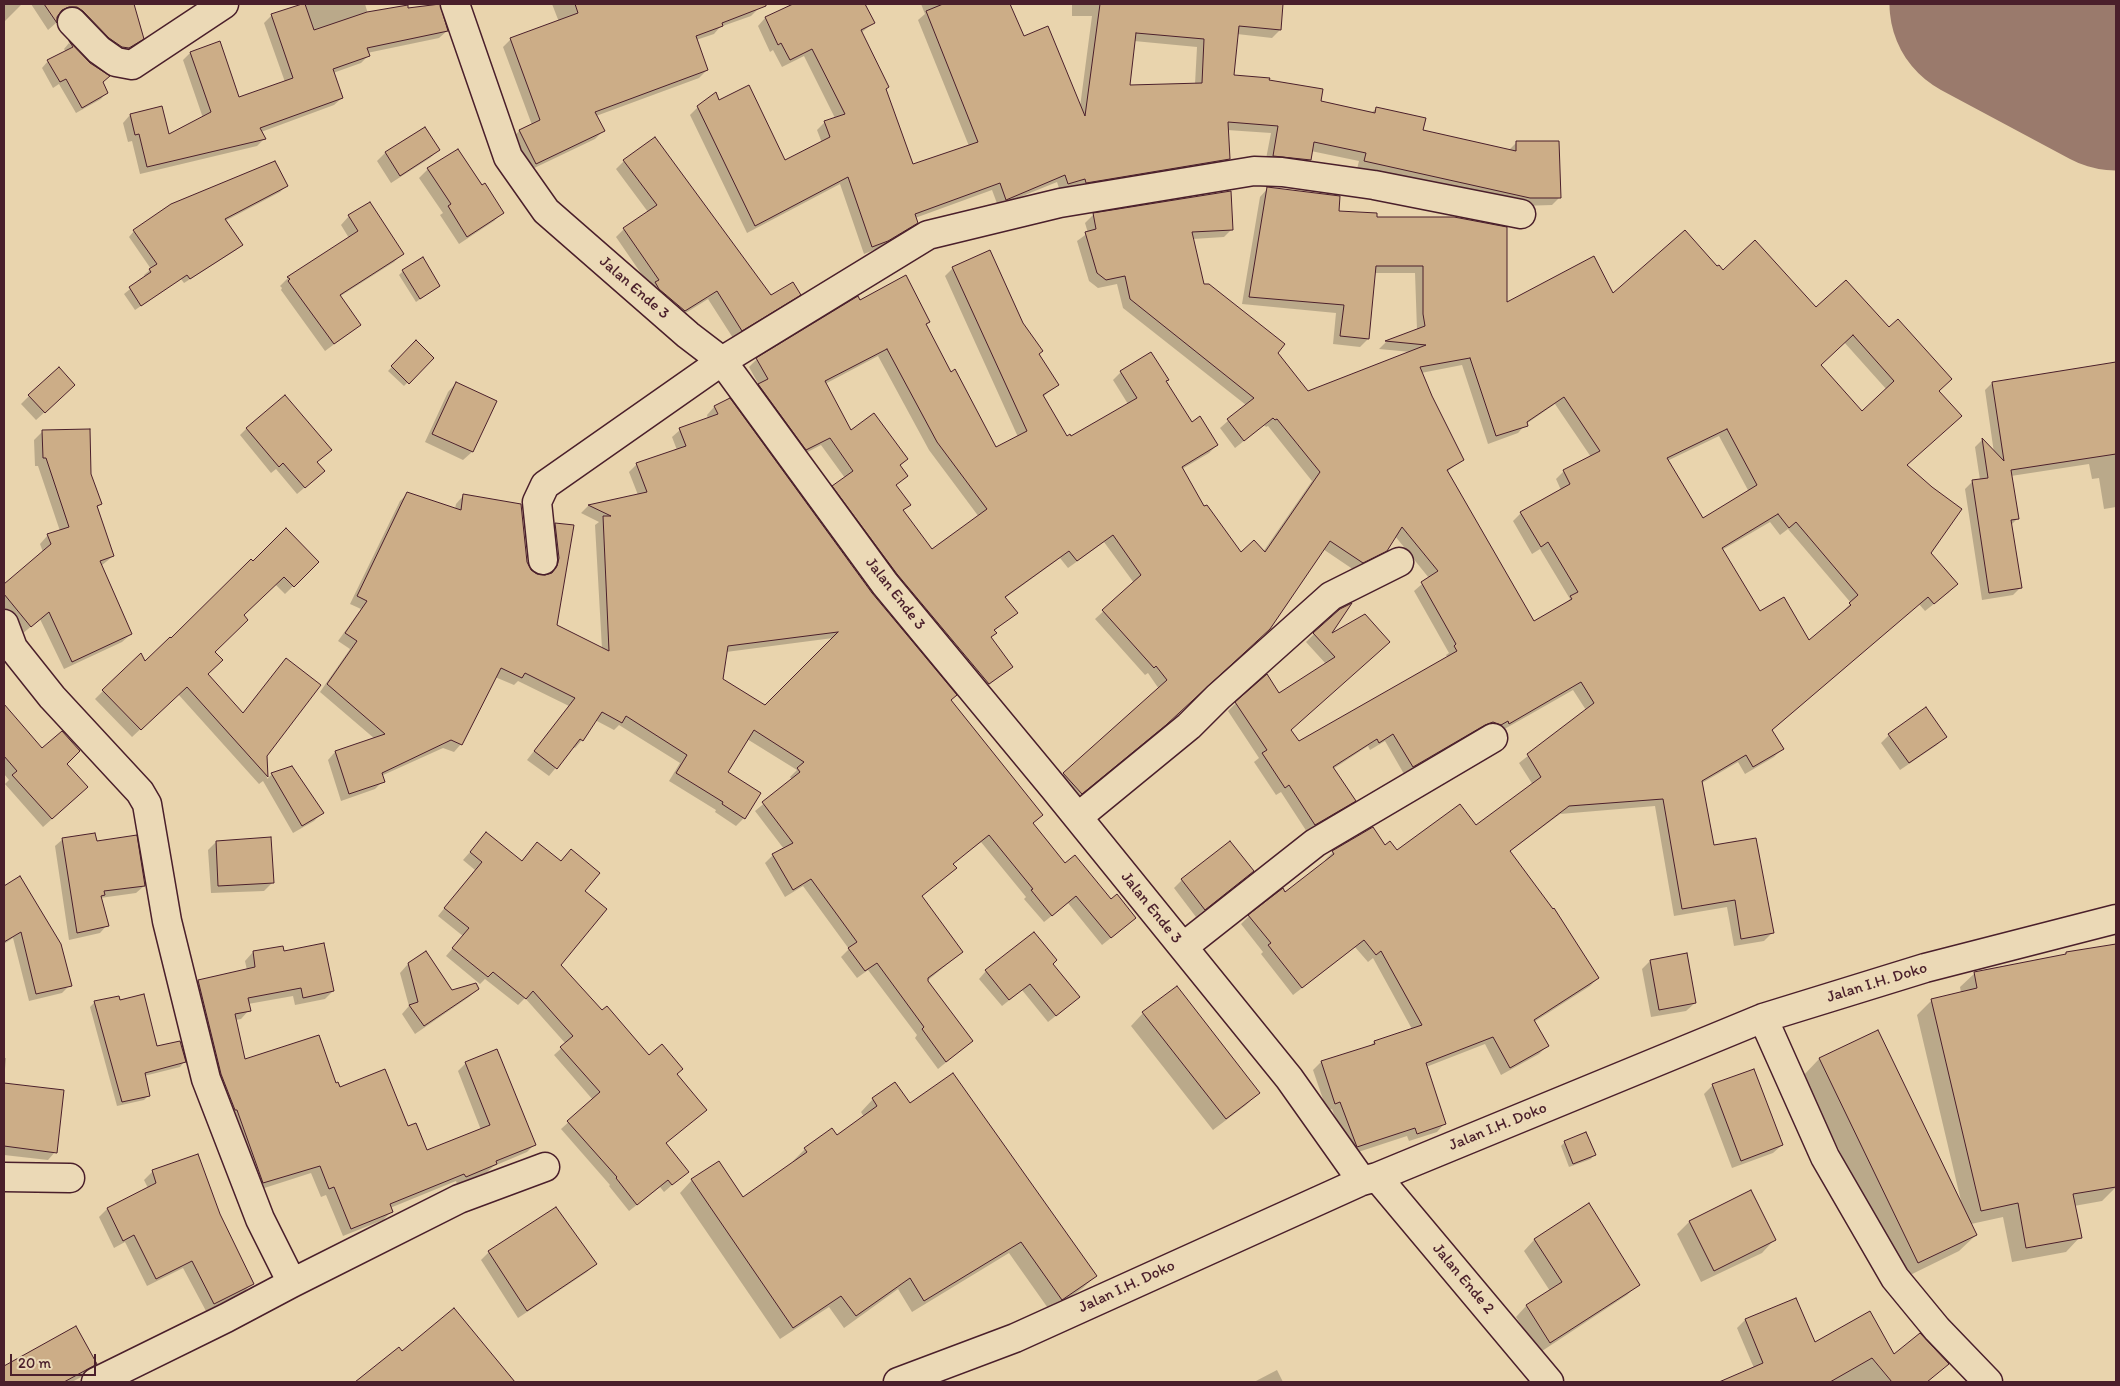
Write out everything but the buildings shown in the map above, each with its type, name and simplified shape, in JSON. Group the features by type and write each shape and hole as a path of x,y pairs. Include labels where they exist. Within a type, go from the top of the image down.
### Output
{"street":[{"path":"72,22 99,50 116,62 132,66 224,4"},
{"name":"Jalan Ende 3","path":"455,4 508,157 546,211 688,335 722,361 885,584 1183,947 1369,1179"},
{"path":"543,560 536,502 545,485 722,361 928,235 1060,203 1254,171 1282,172 1374,185 1521,214"},
{"path":"1078,818 1189,726 1218,697 1331,596 1399,562"},
{"path":"4,624 13,648 52,697 140,792 147,804 167,921 206,1079 260,1219 292,1283"},
{"path":"1183,947 1315,844 1493,738"},
{"name":"Jalan I.H. Doko","path":"898,1382 1015,1338 1369,1179 1763,1018 1925,968 2116,919"},
{"path":"1763,1018 1825,1157 1895,1278 1937,1329 1988,1382"},
{"path":"96,1382 459,1199 545,1167"},
{"path":"4,1177 70,1178"},
{"name":"Jalan Ende 2","path":"1369,1179 1548,1382"}],"runway":[{"path":"1987,4 2116,73"}]}
